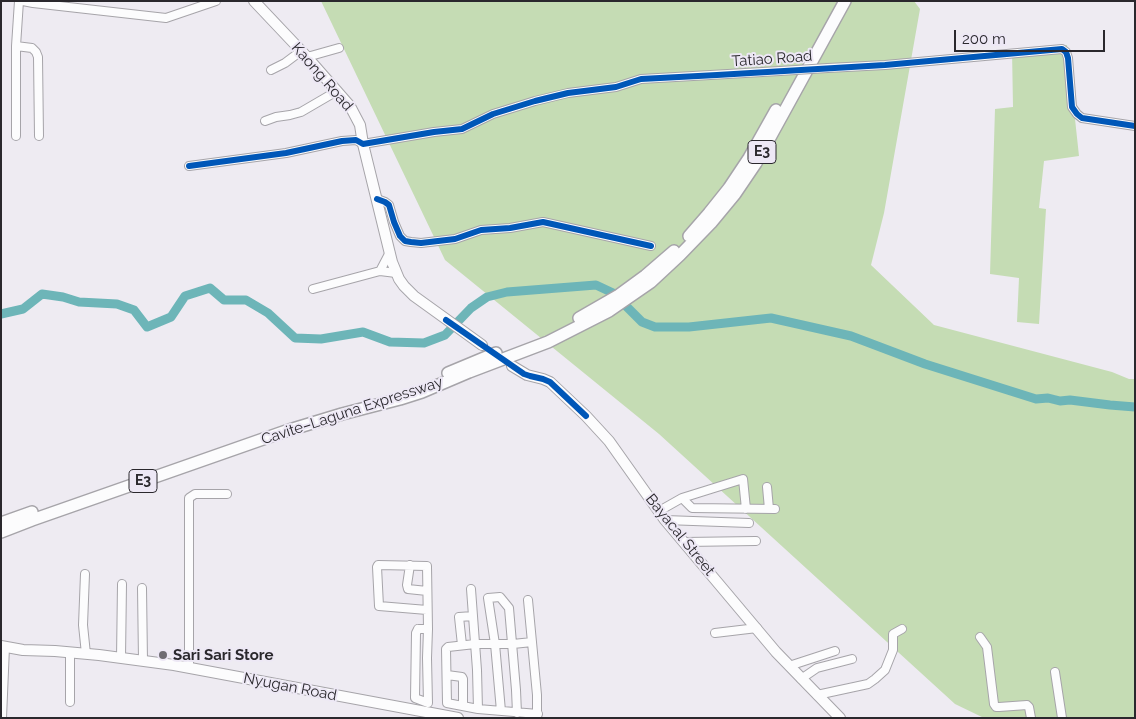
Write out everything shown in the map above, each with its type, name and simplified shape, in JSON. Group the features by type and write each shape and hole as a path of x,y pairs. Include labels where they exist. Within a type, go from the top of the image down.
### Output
{"highway":[{"name":"Cavite–Laguna Expressway","path":"648,279 709,213 729,188 749,158 836,1"},
{"name":"Cavite–Laguna Expressway","path":"1,532 67,507 308,424 422,392 541,344 588,318 619,294 648,279 680,255 711,223 735,194 756,163 845,1"},
{"name":"Cavite–Laguna Expressway","path":"1,524 55,503 334,408 404,390 437,378 466,364 588,318"}],"main road":[{"name":"Kaong Road","path":"254,1 350,106 360,125 390,252 396,273 404,286 430,309 482,345"},
{"name":"Bayacal Street","path":"512,366 527,375 550,382 586,416 609,442 662,516 789,666 840,718"},
{"name":"Nyugan Road","path":"3,647 23,650 70,652 189,668 428,708 453,717"}],"street":[{"path":"16,136 16,46 19,1"},
{"path":"23,1 166,18 216,1"},
{"path":"16,46 32,48 38,57 39,136"},
{"path":"271,70 304,54 339,48"},
{"name":"Tatiao Road","path":"189,166 286,153 349,140 356,140 363,144 462,129 493,114 535,101 568,93 616,87 641,79 894,64 1062,49 1066,52 1068,58 1072,107 1077,114 1082,118 1135,126"},
{"path":"265,121 277,116 301,112 337,91"},
{"path":"377,199 389,205 400,236 410,242 455,240 481,230 510,228 543,222 651,246"},
{"path":"380,271 390,252"},
{"path":"313,289 380,271 396,273"},
{"path":"662,516 682,498 743,479 746,509"},
{"path":"682,498 692,508 772,508 767,487"},
{"path":"189,668 189,498 195,494 227,494"},
{"path":"662,516 749,522"},
{"path":"685,542 756,541"},
{"path":"427,610 379,606 378,565 427,566 428,708"},
{"path":"410,565 408,589 426,590"},
{"path":"86,574 83,626 86,654"},
{"path":"122,584 122,658"},
{"path":"142,588 143,661"},
{"path":"471,589 478,709"},
{"path":"501,711 495,644 488,598 500,597 509,608 517,712"},
{"path":"448,703 478,709 517,712 538,716 528,600"},
{"path":"462,645 459,617 473,616"},
{"path":"715,633 757,628"},
{"path":"428,629 418,629 416,633 415,698 428,708"},
{"path":"817,695 868,684 875,679 885,670 893,650 893,634 902,629"},
{"path":"980,637 987,646 994,704 996,707 1027,705 1031,718"},
{"path":"453,717 448,703 446,676 446,649 448,647 532,642"},
{"path":"2,718 3,647"},
{"path":"789,666 836,651"},
{"path":"70,652 70,702"},
{"path":"801,678 817,668 852,659"},
{"path":"1055,672 1062,718"},
{"path":"446,676 462,677 463,706"}],"green space":[{"path":"321,1 914,1 920,9 884,213 871,265 934,325 1112,372 1129,379 1135,379 1135,718 984,718 955,704 659,434 445,260"},
{"path":"1067,45 1079,156 1044,161 1039,208 1046,209 1039,324 1017,322 1019,278 990,274 995,109 1013,107 1012,50"}],"waterway":[{"path":"1,314 23,309 42,294 63,297 79,302 117,304 134,310 147,327 171,317 185,296 210,288 224,300 246,300 268,313 295,338 321,339 363,332 390,342 424,343 445,335 471,308 487,297 507,292 596,285 613,293 642,322 655,327 689,327 771,318 851,336 925,364 1036,399 1048,398 1060,401 1070,400 1135,407"}],"cycle path":[{"path":"189,166 286,153 342,141 356,140 363,144 462,129 493,114 535,101 568,93 616,87 641,79 885,65 1062,49 1066,52 1068,58 1072,107 1077,114 1082,118 1135,126"},
{"path":"377,199 389,205 400,236 405,241 421,243 455,239 481,230 510,228 543,222 651,246"},
{"path":"446,320 524,374 550,382 586,416"}],"place":[{"name":"Sari Sari Store","path":"163,655"}]}
